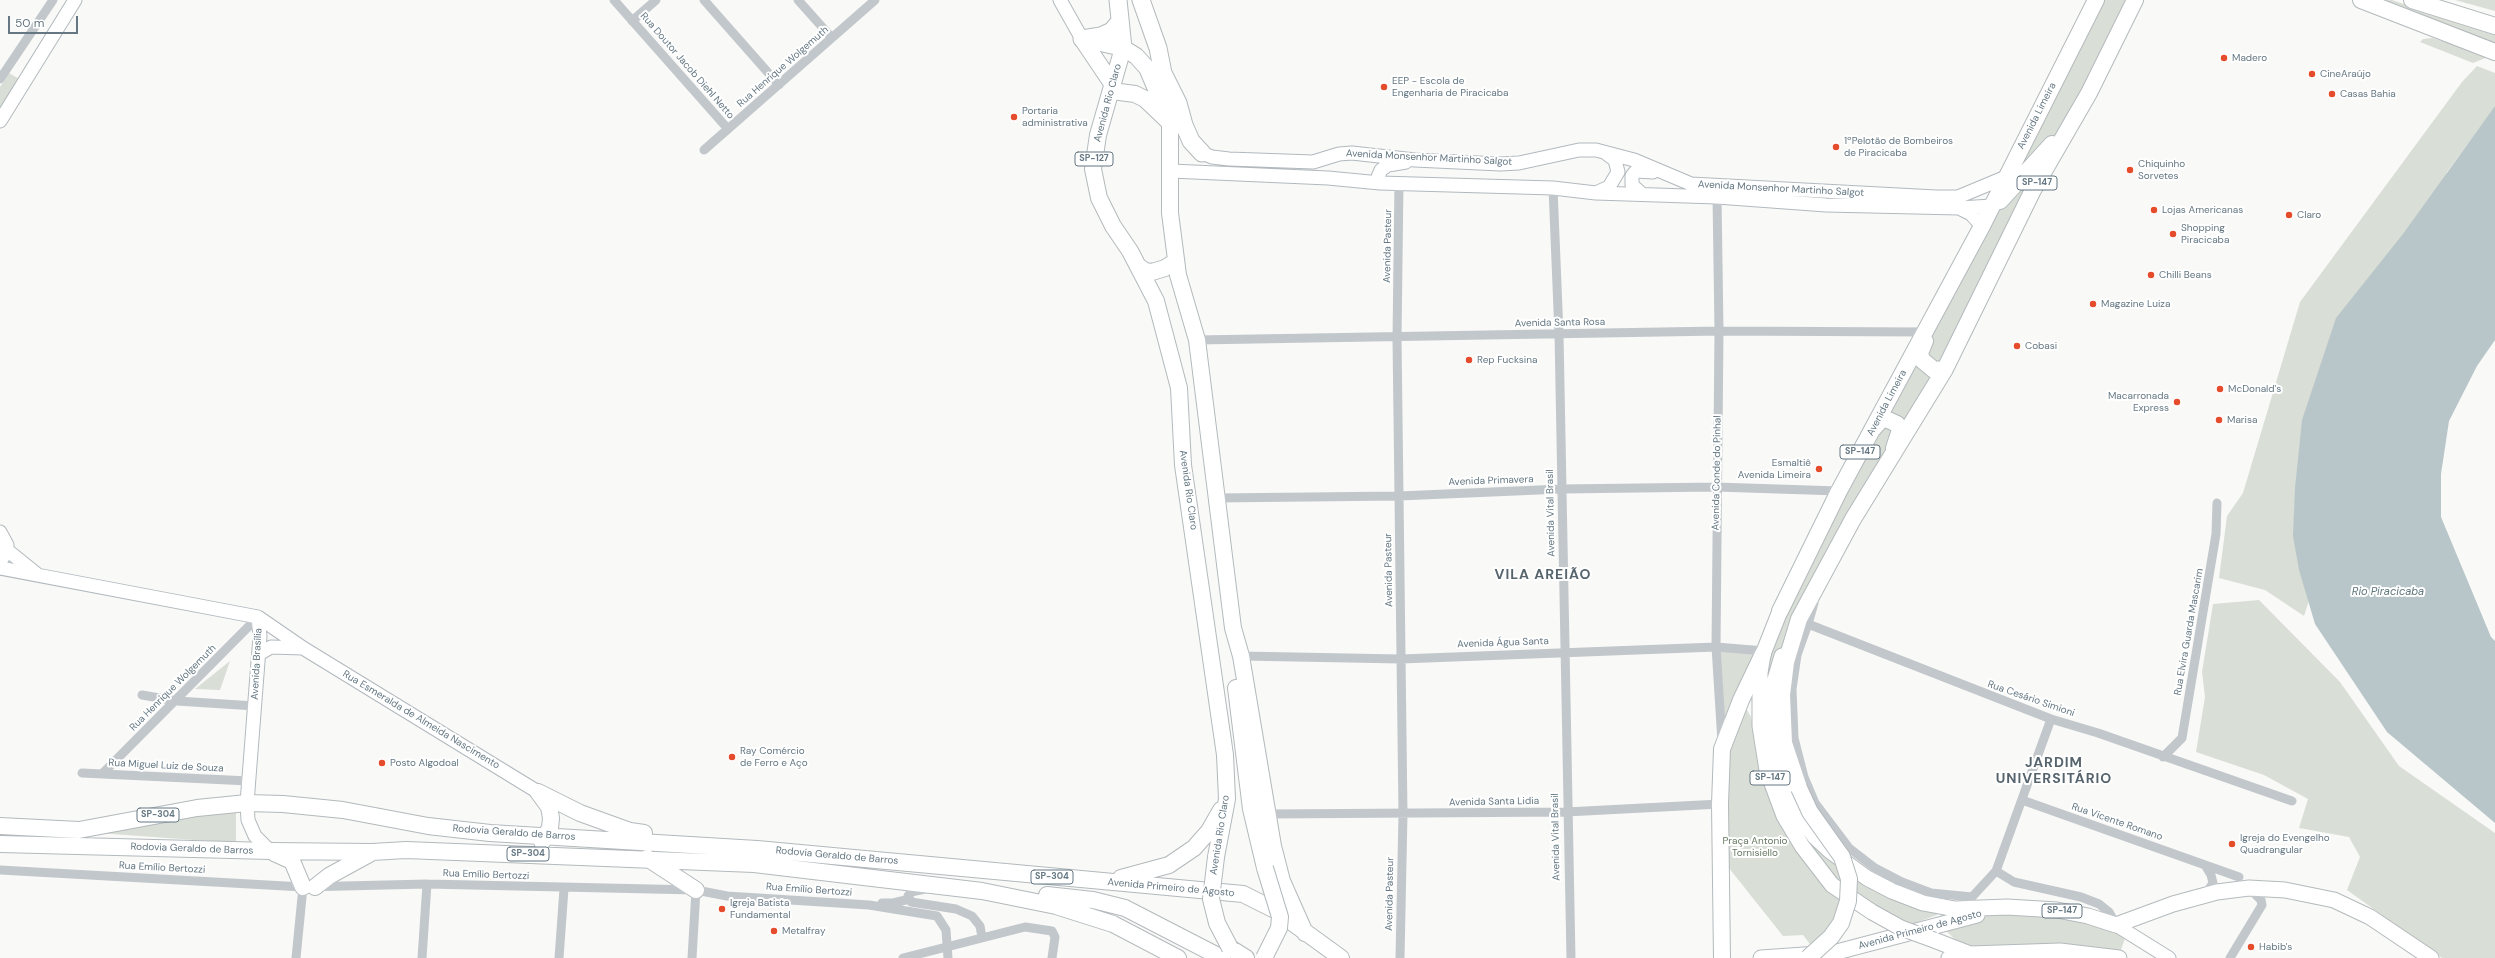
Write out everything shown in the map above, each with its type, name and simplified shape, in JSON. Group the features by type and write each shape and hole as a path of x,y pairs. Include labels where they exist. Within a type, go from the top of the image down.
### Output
{"highway":[{"name":"SP-127","path":"1118,0 1123,48"},
{"path":"1141,0 1158,48 1170,123 1170,213 1178,275 1196,340 1233,628 1236,682 1246,778 1251,809 1265,868 1280,917 1279,928 1264,958"},
{"name":"Avenida Limeira","path":"1780,611 1839,491 1982,226 2096,0"},
{"name":"SP-147","path":"1803,621 1818,581 1945,369 2033,190 2074,120 2112,49 2135,0"},
{"path":"2361,0 2494,51"},
{"path":"2412,0 2495,26"},
{"path":"1082,39 1101,36 1112,31 1120,21"},
{"path":"1082,39 1123,48 1136,56 1147,68 1170,123"},
{"path":"1082,39 1112,88 1140,97 1170,123 1184,139 1202,153"},
{"name":"Avenida Rio Claro","path":"1123,48 1098,135 1093,168 1099,198 1113,226 1138,266 1156,301 1179,388 1182,465 1219,710 1227,799 1216,857 1211,899 1226,953"},
{"path":"1163,73 1178,103 1191,141 1202,153"},
{"path":"1992,206 2001,200 2074,120"},
{"path":"1138,266 1145,271 1152,272 1166,268 1176,261"},
{"path":"1945,296 1920,353 1922,360 1932,369 1945,369"},
{"path":"1873,428 1881,420 1886,419 1897,424 1900,430 1882,475"},
{"path":"1803,621 1786,662 1782,694 1784,743 1799,788 1810,812 1842,856 1849,879 1848,901 1841,923 1831,937 1808,958"},
{"path":"1233,628 1241,656 1268,814 1282,881 1306,934"},
{"name":"Avenida Conde do Pinhal","path":"1722,958 1720,804 1722,749 1740,700 1764,652"},
{"path":"406,850 530,847 540,844 547,835 551,818 549,807 538,792"},
{"path":"538,792 580,813 630,831 757,849"},
{"path":"1098,881 1136,876 1169,865 1194,848 1209,831 1227,799"},
{"name":"Rodovia Geraldo de Barros","path":"0,826 79,830 197,808 247,803 282,804 343,810 428,826 490,833 547,835 757,849 1006,873"},
{"name":"Rodovia Geraldo de Barros","path":"0,844 270,851 372,852 406,850 647,858 754,864 982,891"},
{"path":"270,851 292,861 309,887 372,852"},
{"path":"647,858 696,890"},
{"name":"Avenida Primeiro de Agosto","path":"1006,873 1243,894 1275,910 1334,956"},
{"path":"982,891 1056,906 1096,917 1148,941 1178,958"},
{"name":"Avenida Primeiro de Agosto","path":"982,891 1093,900 1125,908 1226,953 1246,958"}],"main road":[{"path":"0,121 75,0"},
{"path":"1060,0 1082,39"},
{"name":"Avenida Monsenhor Martinho Salgot","path":"1202,153 1212,157 1313,162 1339,154 1352,153 1415,160 1519,163 1579,150 1596,150 1634,160 1666,176 1691,184 1958,197 2006,177"},
{"path":"1596,193 1609,187 1617,177 1618,168 1615,160 1607,154"},
{"path":"1380,183 1378,177 1381,170 1388,165 1415,160"},
{"name":"Avenida Monsenhor Martinho Salgot","path":"1171,171 1328,178 1380,183 1399,182 1553,188 1596,193 1717,197 1826,205 1959,208 1992,206"},
{"path":"1642,194 1632,186 1632,176 1636,171 1649,171 1666,176"},
{"path":"1826,205 1827,190"},
{"path":"1959,208 1971,214 1982,226"},
{"path":"0,532 6,541 7,550 0,562"},
{"name":"Avenida Brasília","path":"7,550 41,577"},
{"name":"Avenida Brasília","path":"0,568 258,617 259,654 247,803 248,820 254,836 270,851"},
{"name":"Avenida Limeira","path":"1780,611 1764,652 1758,699 1767,770 1784,816 1802,846 1832,885 1872,912 1901,928 1970,954"},
{"name":"Rua Esmeralda de Almeida Nascimento","path":"258,617 303,648 538,792"},
{"name":"SP-147","path":"1803,621 1779,666 1772,701 1775,754 1796,811 1815,837 1867,878 1892,891 1923,902 1955,909 2007,907 2057,910 2088,916 2116,925 2169,958"},
{"name":"Rua Esmeralda de Almeida Nascimento","path":"259,654 271,647 303,648"},
{"path":"2116,925 2244,882 2334,900 2370,917 2431,958"},
{"name":"Avenida Primeiro de Agosto","path":"1761,958 1833,953 2007,907"},
{"name":"SP-147","path":"1970,954 2036,956 2060,951 2119,958"},
{"path":"1949,958 1970,954"}],"street":[{"path":"0,79 53,0"},
{"name":"Rua Doutor Jacob Diehl Netto","path":"614,0 728,129"},
{"path":"632,21 656,0"},
{"path":"704,0 779,85"},
{"path":"798,0 832,38"},
{"name":"Rua Henrique Wolgemuth","path":"704,150 875,0"},
{"name":"Avenida Pasteur","path":"1399,182 1398,338 1403,814 1400,958"},
{"name":"Avenida Vital Brasil","path":"1553,188 1559,334 1566,812 1571,958"},
{"name":"Avenida Conde do Pinhal","path":"1717,197 1717,305 1719,331 1716,487 1716,647 1722,749"},
{"name":"Avenida Santa Rosa","path":"1196,340 1398,338 1719,331 1925,332"},
{"name":"Avenida Primavera","path":"1216,498 1399,496 1562,490 1716,487 1839,491"},
{"name":"Rua Elvira Guarda Mascarim","path":"2163,757 2182,738 2216,534 2217,503"},
{"name":"Rua Henrique Wolgemuth","path":"102,774 177,701 258,617"},
{"path":"1803,621 1792,689 1794,738 1804,777 1815,803 1849,848 1875,868 1902,882 1931,893 1972,897 1996,871 2051,719"},
{"name":"Rua Cesário Simioni","path":"1803,621 2051,719 2098,733 2292,801"},
{"name":"Avenida Água Santa","path":"1241,656 1401,659 1716,647 1764,652"},
{"path":"142,695 177,701 254,706"},
{"name":"Rua Miguel Luiz de Souza","path":"82,773 249,781"},
{"name":"Rua Vicente Romano","path":"2022,800 2205,865 2244,882"},
{"name":"Avenida Santa Lidia","path":"1268,814 1566,812 1720,804"},
{"path":"2205,865 2211,875 2213,883 2205,895"},
{"name":"Rua Emílio Bertozzi","path":"0,870 309,887 427,884 696,890 727,896 869,905 937,916 943,923"},
{"path":"1996,871 2014,882 2099,904 2109,912 2116,925"},
{"path":"2230,958 2262,905 2261,900 2244,882"},
{"path":"422,958 427,884"},
{"path":"296,958 309,887"},
{"path":"951,887 915,889 908,896 911,902 956,909 972,916 980,926 982,936"},
{"path":"559,958 564,888"},
{"path":"692,958 696,890"},
{"path":"869,905 893,903 910,899"},
{"path":"948,958 943,923 949,912 956,909"},
{"path":"903,958 982,936 1025,927 1046,928 1052,931 1054,937 1052,958"}],"green space":[{"path":"2096,0 2135,0 2029,200 1853,519 1772,701 1843,861 1941,907 1937,915 1901,928 1841,892 1784,816 1763,654"},
{"path":"2376,0 2392,0 2495,35 2495,44"},
{"path":"2455,0 2495,0 2495,11"},
{"path":"2432,38 2488,57 2473,63 2420,42 2423,39"},
{"path":"2477,66 2495,73 2495,107 2447,172 2304,616 2265,590 2219,578 2227,516 2243,493 2300,302 2462,82"},
{"path":"9,73 21,80 0,113 0,87"},
{"path":"2259,600 2340,682 2399,766 2495,833 2495,958 2442,958 2347,890 2360,857 2349,837 2299,828 2308,799 2264,775 2196,752 2205,697 2202,672 2213,604"},
{"name":"Praça Antonio Tornisiello","path":"1716,647 1757,654 1741,700 1751,717 1760,763 1847,904 1816,952 1803,935 1783,936 1721,858"},
{"path":"230,661 220,690 195,689"},
{"path":"236,810 236,843 98,833"},
{"path":"2007,907 2064,912 2127,933 2118,958 1970,954 1939,924"}],"water":[{"name":"Rio Piracicaba","path":"2495,106 2495,340 2477,366 2449,421 2441,474 2441,517 2491,637 2495,641 2495,823 2387,732 2315,624 2299,570 2293,536 2295,488 2302,420 2336,318 2403,234"}],"place":[{"name":"Madero","path":"2224,58"},
{"name":"CineAraújo","path":"2312,74"},
{"name":"EEP - Escola de Engenharia de Piracicaba","path":"1384,87"},
{"name":"Casas Bahia","path":"2332,94"},
{"name":"Portaria administrativa","path":"1014,117"},
{"name":"1ºPelotão de Bombeiros de Piracicaba","path":"1836,147"},
{"name":"Chiquinho Sorvetes","path":"2130,170"},
{"name":"Lojas Americanas","path":"2154,210"},
{"name":"Claro","path":"2289,215"},
{"name":"Shopping Piracicaba","path":"2173,234"},
{"name":"Chilli Beans","path":"2151,275"},
{"name":"Magazine Luiza","path":"2093,304"},
{"name":"Cobasi","path":"2017,346"},
{"name":"Rep Fucksina","path":"1469,360"},
{"name":"McDonald's","path":"2220,389"},
{"name":"Macarronada Express","path":"2177,402"},
{"name":"Marisa","path":"2219,420"},
{"name":"Esmaltiê Avenida Limeira","path":"1819,469"},
{"name":"Ray Comércio de Ferro e Aço","path":"732,757"},
{"name":"Posto Algodoal","path":"382,763"},
{"name":"Igreja do Evengelho Quadrangular","path":"2232,844"},
{"name":"Igreja Batista Fundamental","path":"722,909"},
{"name":"Metalfray","path":"774,931"},
{"name":"Habib's","path":"2251,947"}],"district":[{"name":"VILA AREIÃO","path":"1543,575"},
{"name":"JARDIM UNIVERSITÁRIO","path":"2054,772"}]}
